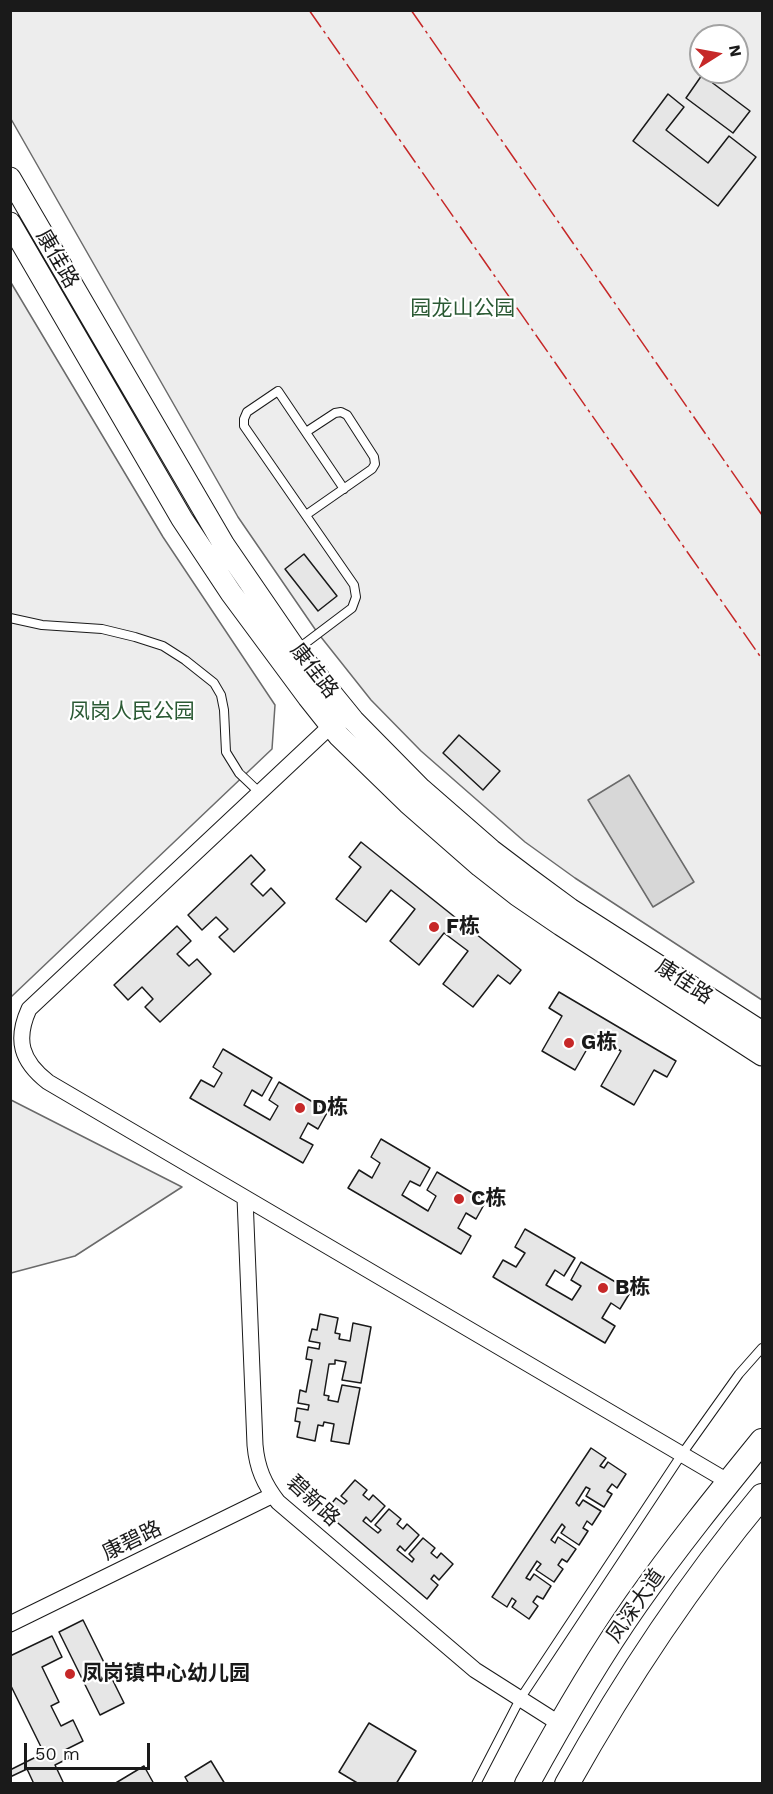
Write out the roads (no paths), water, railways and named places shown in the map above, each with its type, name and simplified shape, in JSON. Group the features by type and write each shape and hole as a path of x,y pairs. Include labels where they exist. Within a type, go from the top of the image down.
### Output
{"main road":[{"name":"凤深大道","path":"527,1784 560,1724 635,1606 676,1549 762,1441"},
{"name":"凤深大道","path":"567,1784 614,1703 664,1626 762,1496"}],"street":[{"name":"康佳路","path":"10,178 201,507 248,582 289,656"},
{"name":"康佳路","path":"10,223 182,519 231,593 289,656 338,718 473,835 528,878 570,909 762,1032"},
{"name":"康佳路","path":"338,718 339,736 408,803 480,866 561,925 762,1055"},
{"path":"338,718 29,1009 22,1024 21,1041 25,1057 34,1071 48,1082 729,1482"},
{"name":"碧新路","path":"245,1198 256,1452 261,1475 278,1502 475,1670 560,1724"},
{"name":"康碧路","path":"10,1624 273,1495"}],"lane":[{"path":"289,656 352,608 356,597 354,585 244,426 247,412 278,392 344,489"},
{"path":"306,432 335,413 341,412 347,415 374,458 375,464 372,470 306,515"},
{"path":"10,618 42,625 102,629 164,646 185,660 214,682 221,695 224,710 226,752 239,773 259,792"},
{"path":"476,1784 520,1699 682,1454 739,1374 762,1348"}],"place":[{"name":"F栋","path":"434,927"},
{"name":"G栋","path":"569,1043"},
{"name":"D栋","path":"300,1108"},
{"name":"C栋","path":"459,1199"},
{"name":"B栋","path":"603,1288"},
{"name":"凤岗镇中心幼儿园","path":"70,1674"}],"park label":[{"name":"园龙山公园","path":"463,309"},
{"name":"凤岗人民公园","path":"132,712"}]}
